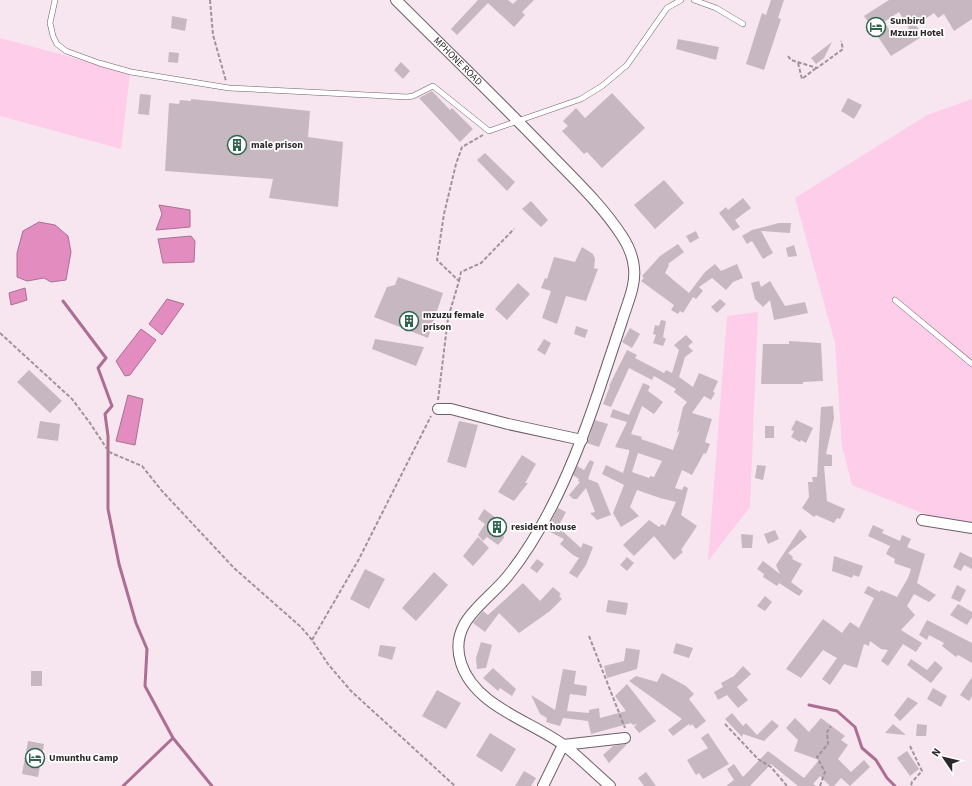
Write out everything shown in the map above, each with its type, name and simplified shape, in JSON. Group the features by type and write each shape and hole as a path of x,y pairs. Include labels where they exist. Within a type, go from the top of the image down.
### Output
{"street":[{"name":"MPHONE ROAD","path":"396,0 519,122 598,205 623,237 633,260 634,286 582,440 562,484 523,555 501,584 467,618 460,629 458,644 461,663 470,682 506,712 563,745 610,786"},
{"path":"438,409 451,408 508,424 582,440"},
{"path":"922,520 972,528"},
{"path":"543,786 563,745 625,738"}],"lane":[{"path":"54,0 50,23 53,36 57,44 66,52 130,72 229,88 407,97 413,96 433,86 489,131 519,122 580,99 613,78 627,65 667,8 681,0"},
{"path":"694,0 716,8 744,24"},
{"path":"895,300 972,364"}],"path":[{"path":"210,0 213,35 229,88"},
{"path":"798,63 802,79 843,49 841,41"},
{"path":"788,56 791,60 798,63 817,68"},
{"path":"459,281 437,260 444,214 456,164 462,147 489,131"},
{"path":"312,640 359,558 429,419 438,409 448,318 461,272 481,263 514,229"},
{"path":"0,333 72,399 109,452 142,466 167,497 234,568 301,627 312,640 328,664 351,691 455,786"},
{"path":"589,636 627,734 625,738"},
{"path":"725,724 758,759 771,767 787,786"},
{"path":"820,786 825,772 817,757 828,744 828,732 831,726"},
{"path":"910,746 922,771 912,782 911,786"}],"shaded area":[{"path":"0,38 130,73 121,149 0,116"},
{"path":"972,99 972,533 852,485 842,446 835,343 795,198 927,115"},
{"path":"159,205 190,210 190,227 156,230 162,214"},
{"path":"39,222 55,225 68,236 71,252 66,280 51,282 44,278 27,281 17,277 17,253 23,231"},
{"path":"191,236 195,241 194,262 163,263 158,239"},
{"path":"25,288 27,300 11,305 9,293"},
{"path":"167,299 184,304 162,335 149,324"},
{"path":"758,312 750,507 708,561 727,316"},
{"path":"141,329 156,340 130,375 125,376 116,361"},
{"path":"128,395 143,399 135,445 116,441"}],"building":[{"path":"478,0 508,0 513,4 517,0 534,0 522,12 525,15 514,27 488,3 457,35 451,29"},
{"path":"771,0 784,0 778,18 781,19 764,70 746,64 762,13 766,15"},
{"name":"Sunbird Mzuzu Hotel","path":"889,0 972,0 972,19 954,31 944,14 938,18 934,13 916,25 923,36 891,56 864,16","holes":["899,12 909,28 895,38 884,22"]},
{"path":"172,16 187,19 185,31 171,28"},
{"path":"678,39 719,47 716,60 676,49"},
{"path":"832,42 824,58 816,64 811,58"},
{"path":"169,52 179,53 178,63 168,62"},
{"path":"401,62 410,71 403,79 394,70"},
{"path":"432,91 450,110 452,108 473,129 460,142 419,98"},
{"path":"612,93 645,128 602,168 587,152 584,154 562,131 568,126 563,121 576,108 585,118"},
{"path":"140,94 151,95 149,115 138,114"},
{"path":"848,98 862,105 854,119 841,111"},
{"name":"male prison","path":"191,99 310,111 308,137 343,142 338,207 269,198 273,179 165,171 169,103 179,104 180,100 191,101"},
{"path":"485,153 515,182 507,191 477,160"},
{"path":"664,180 684,203 655,229 634,205"},
{"path":"743,198 751,208 735,220 740,227 733,231 719,213 726,207 728,210"},
{"path":"531,201 548,220 541,227 522,209"},
{"path":"779,223 791,223 790,233 761,231 773,253 763,259 752,241 747,244 742,236 752,230"},
{"path":"696,231 699,238 690,243 686,236"},
{"path":"678,244 684,252 668,264 669,265 665,273 689,293 705,272 715,264 721,271 737,264 743,278 733,282 726,290 712,278 699,287 703,291 696,299 693,297 683,313 680,311 678,314 671,310 674,305 641,281 644,278 642,276 660,256"},
{"path":"794,245 797,256 788,257 786,248"},
{"path":"582,247 593,254 595,259 594,268 598,269 586,301 566,296 557,324 542,318 551,291 541,288 545,278 547,279 554,257 575,262"},
{"name":"mzuzu female prison","path":"398,277 443,293 428,338 374,317 387,287 395,285"},
{"path":"759,281 761,287 770,281 785,306 805,302 808,313 774,320 770,300 763,307 755,299 751,283"},
{"path":"518,283 530,294 507,320 495,309"},
{"path":"720,299 726,304 717,313 711,307"},
{"path":"661,320 666,321 663,337 666,339 663,346 653,343 656,335 653,334 655,325 659,326"},
{"path":"576,326 588,330 585,338 574,334"},
{"path":"630,328 640,334 632,348 622,342"},
{"path":"686,335 693,342 688,346 693,351 685,357 679,377 693,387 699,373 718,381 713,392 715,393 711,400 704,396 692,413 712,419 705,442 710,444 706,454 704,453 692,475 682,470 675,488 682,490 684,486 688,488 681,515 697,526 681,550 683,552 674,560 654,536 634,556 623,545 649,520 659,527 662,524 665,526 676,502 637,490 630,507 639,516 621,527 613,513 624,485 602,474 606,465 623,473 629,450 615,447 627,422 610,417 613,409 629,415 643,383 650,386 648,391 663,402 654,414 642,406 631,434 673,450 680,430 677,433 683,407 687,402 674,392 676,389 654,376 652,380 629,368 611,407 603,404 609,386 627,350 637,355 635,358 664,373 666,370 672,373 679,350 674,345","holes":["638,453 662,461 654,477 650,476 649,478 632,472"]},
{"path":"375,339 424,347 416,366 372,349"},
{"path":"544,339 551,343 545,355 537,350"},
{"path":"789,341 821,343 823,381 803,382 803,384 761,384 763,344 789,344"},
{"path":"29,370 62,401 50,413 17,382"},
{"path":"833,406 834,418 826,454 832,455 832,466 824,466 827,501 845,509 840,519 837,518 834,523 816,515 814,517 802,508 809,497 808,482 813,482 812,477 817,477 821,407"},
{"path":"595,420 608,424 599,447 587,443"},
{"path":"796,420 813,428 806,443 801,440 800,442 791,437 794,431 791,430"},
{"path":"40,421 60,424 58,441 37,438"},
{"path":"459,421 478,425 466,468 447,462"},
{"path":"765,426 774,426 774,438 765,438"},
{"path":"522,455 536,464 525,483 528,483 514,501 498,492"},
{"path":"590,460 594,462 588,479 598,483 611,515 597,520 590,513 595,512 586,488 577,499 573,499 569,495 580,482 578,481 579,479 573,475 577,466 584,470"},
{"path":"757,465 766,466 763,480 755,478"},
{"path":"558,508 566,512 558,527 581,548 583,543 593,547 586,565 577,578 569,573 579,558 560,544 564,539 546,530"},
{"name":"resident house","path":"484,509 507,526 503,532 504,538 498,545 487,537 483,541 478,535 485,524 478,519"},
{"path":"873,525 884,530 882,533 900,541 902,535 911,539 907,547 925,554 917,583 936,595 929,602 914,594 907,606 915,615 901,630 922,643 916,652 903,644 888,666 881,661 888,650 881,649 870,641 869,646 864,644 857,668 844,664 830,685 822,679 837,658 823,650 801,678 786,669 823,619 842,633 850,622 859,628 874,598 864,593 868,586 880,592 881,590 897,597 908,578 911,569 894,563 895,559 886,554 890,546 868,536"},
{"path":"800,529 807,537 788,553 793,557 792,559 802,564 791,582 803,591 799,596 779,583 777,586 763,577 764,574 757,569 763,561 780,574 776,565"},
{"path":"775,530 779,539 768,544 764,534"},
{"path":"741,534 753,535 752,548 742,548"},
{"path":"478,537 489,548 473,566 463,556"},
{"path":"960,552 972,558 972,569 964,565 961,571 953,567"},
{"path":"834,556 863,566 859,577 853,575 852,578 832,571"},
{"path":"627,557 634,563 627,571 620,565"},
{"path":"537,559 544,564 537,573 530,568"},
{"path":"365,569 385,579 369,609 350,599"},
{"path":"434,572 448,585 416,621 402,608"},
{"path":"523,583 540,601 553,587 561,594 559,596 562,599 550,611 519,633 499,613 485,632 473,623 483,611 488,615"},
{"path":"957,585 966,590 960,602 951,598"},
{"path":"765,596 772,602 765,611 757,606"},
{"path":"608,600 628,603 626,615 606,612"},
{"path":"958,604 972,612 972,617 967,625 950,615"},
{"path":"927,620 972,643 972,663 958,655 956,657 942,646 944,643 929,635 927,640 919,635"},
{"path":"481,642 492,645 486,668 477,669 476,658"},
{"path":"676,643 693,648 689,658 673,653"},
{"path":"380,645 396,647 392,660 378,656"},
{"path":"626,648 640,650 637,669 607,678 604,666 624,661"},
{"path":"911,659 927,670 935,661 943,668 931,683 907,665"},
{"path":"743,666 751,674 737,687 748,700 738,708 727,695 718,700 714,692 723,687 721,683 734,676"},
{"path":"493,668 516,689 512,696 500,688 498,691 483,678"},
{"path":"563,669 576,671 574,684 587,686 586,696 570,694 567,711 589,713 589,710 599,708 600,718 626,711 615,696 627,684 656,721 639,733 634,727 637,724 633,725 631,723 591,734 588,721 563,718 560,726 546,722 547,718 540,714 531,695 555,710"},
{"path":"31,671 42,671 42,686 31,686"},
{"path":"662,673 686,686 694,694 689,699 706,721 696,729 692,724 690,726 689,724 673,736 668,730 682,719 629,681 636,676 657,682"},
{"path":"972,677 972,696 969,701 960,695"},
{"path":"933,688 947,696 941,707 927,699"},
{"path":"437,690 461,703 446,729 422,716"},
{"path":"908,697 918,703 900,721 894,715"},
{"path":"732,713 743,726 746,723 757,735 772,720 779,726 764,741 743,734 742,737 725,719"},
{"path":"795,718 809,732 821,718 845,736 841,740 848,745 838,759 851,772 864,760 870,767 850,786 841,778 834,786 830,786 820,776 813,784 816,786 798,786 771,764 750,786 726,786 734,780 727,769 734,764 743,777 768,751 804,778 819,760 794,751 798,740 786,728"},
{"path":"893,724 906,735 885,733"},
{"path":"917,724 927,725 926,736 916,736"},
{"path":"490,733 516,749 502,772 476,756"},
{"path":"708,733 729,764 703,779 699,773 696,775 687,760 708,748 701,738"},
{"path":"28,741 44,744 38,777 22,774"},
{"path":"627,744 609,763 603,755 613,746"},
{"path":"907,751 919,769 910,776 897,758"},
{"path":"524,771 536,778 531,786 515,786"},
{"path":"646,772 656,786 644,786 638,778"}],"waterway":[{"path":"63,301 106,358 98,368 112,406 105,414 108,436 108,509 119,564 136,623 147,649 145,686 173,738 212,786"},
{"path":"809,705 837,711 855,727 862,748 876,760 887,778 895,786"},
{"path":"123,786 173,738"}],"place":[{"name":"Sunbird Mzuzu Hotel","path":"876,27"},
{"name":"male prison","path":"237,145"},
{"name":"mzuzu female prison","path":"409,321"},
{"name":"resident house","path":"497,527"},
{"name":"Umunthu Camp","path":"35,758"}]}
